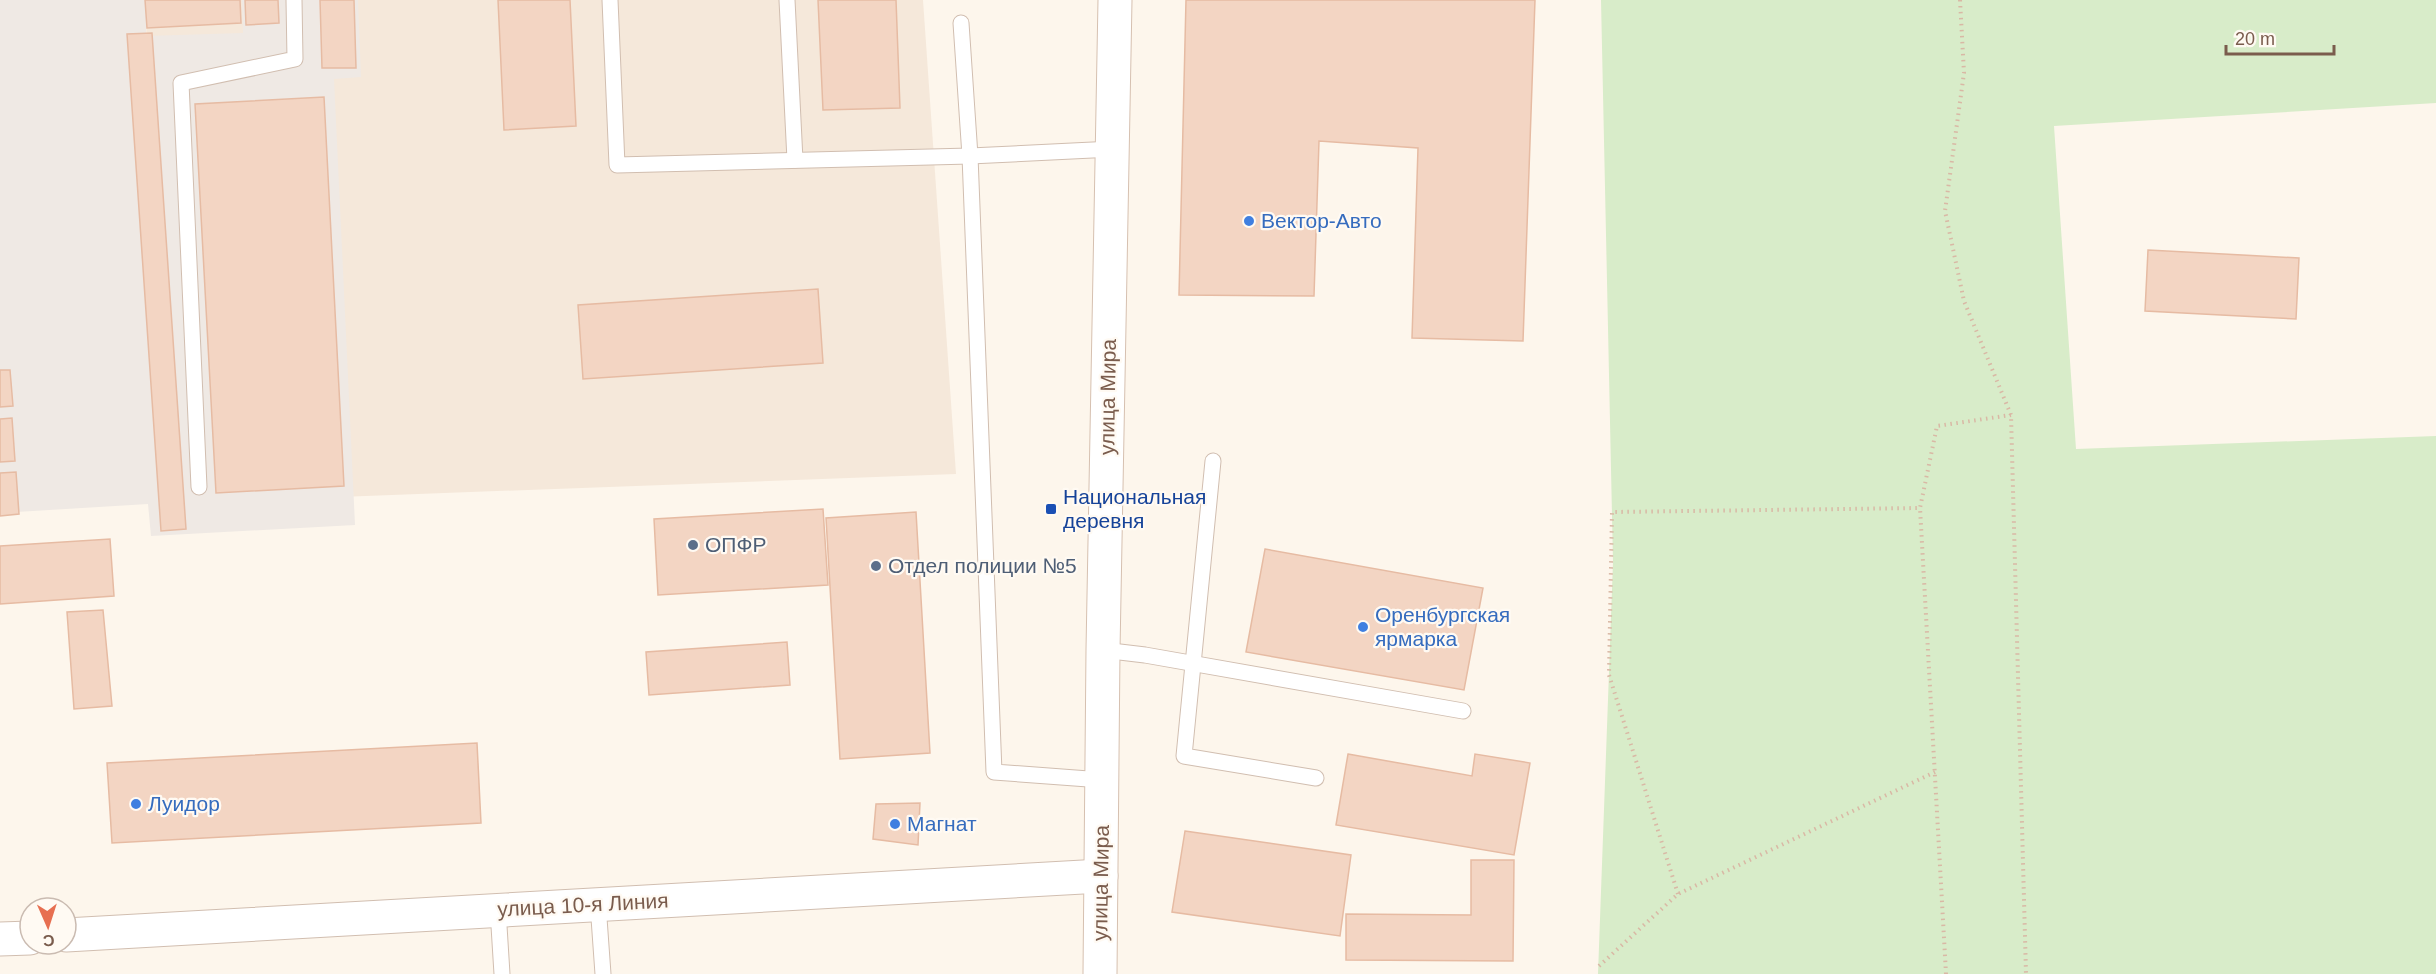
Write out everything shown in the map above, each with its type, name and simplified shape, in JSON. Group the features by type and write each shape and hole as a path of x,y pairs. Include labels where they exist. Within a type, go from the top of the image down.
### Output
{"street":[{"name":"улица Мира","path":"1100,974 1103,650 1115,0"},
{"name":"улица 10-я Линия","path":"78,935 1101,876"},
{"path":"0,939 18,938"}],"lane":[{"path":"199,487 181,83 295,59 294,0"},
{"path":"610,0 617,165 970,156 1113,149"},
{"path":"788,0 795,160"},
{"path":"961,23 970,156 994,772 1102,780"},
{"path":"1213,461 1184,756 1316,778"},
{"path":"1103,650 1194,663 1463,711"},
{"path":"598,904 603,974"},
{"path":"498,910 502,974"}],"path":[{"path":"1960,0 1964,73 1945,211 1964,301 2010,415 2026,974"},
{"path":"1946,974 1920,508 1937,426 2010,415"},
{"path":"1678,894 1609,675 1612,512 1920,508"},
{"path":"1599,966 1678,894 1935,772"}],"shaded area":[{"path":"0,0 146,0 146,36 243,33 242,0 358,0 361,77 334,79 355,525 151,536 148,504 0,513"},
{"path":"146,0 923,0 956,474 151,504"}],"green space":[{"path":"1601,0 2436,0 2436,103 2054,126 2076,449 2436,436 2436,974 1598,974 1613,562"}],"building":[{"path":"145,0 240,0 241,23 147,28"},
{"path":"245,0 278,0 279,23 246,25"},
{"path":"320,0 354,0 356,68 322,68"},
{"path":"498,0 570,0 576,126 504,130"},
{"path":"818,0 896,0 900,108 823,110"},
{"name":"Вектор-Авто","path":"1186,0 1535,0 1523,341 1412,338 1418,148 1319,141 1314,296 1179,295"},
{"path":"152,33 186,529 161,531 127,34"},
{"path":"324,97 344,486 216,493 195,104"},
{"path":"2148,250 2299,258 2296,319 2145,311"},
{"path":"818,289 823,363 583,379 578,305"},
{"path":"0,370 10,370 13,406 0,407"},
{"path":"12,418 15,461 0,462 0,419"},
{"path":"16,472 19,514 0,516 0,473"},
{"path":"823,509 828,585 658,595 654,519"},
{"path":"916,512 930,753 840,759 826,518"},
{"path":"110,539 114,596 0,604 0,546"},
{"name":"Оренбургская ярмарка","path":"1265,549 1483,588 1464,690 1246,652"},
{"path":"103,610 112,706 74,709 67,612"},
{"path":"787,642 790,685 649,695 646,652"},
{"path":"477,743 481,823 112,843 107,763"},
{"path":"1348,754 1472,776 1475,754 1530,763 1514,855 1336,825"},
{"path":"920,803 918,845 873,839 876,804"},
{"path":"1185,831 1351,855 1340,936 1172,912"},
{"path":"1471,860 1514,860 1513,961 1346,960 1346,914 1471,915"}],"place":[{"name":"Вектор-Авто","path":"1249,221"},
{"name":"Национальная деревня","path":"1051,509"},
{"name":"ОПФР","path":"693,545"},
{"name":"Отдел полиции №5","path":"876,566"},
{"name":"Оренбургская ярмарка","path":"1363,627"},
{"name":"Луидор","path":"136,804"},
{"name":"Магнат","path":"895,824"}]}
